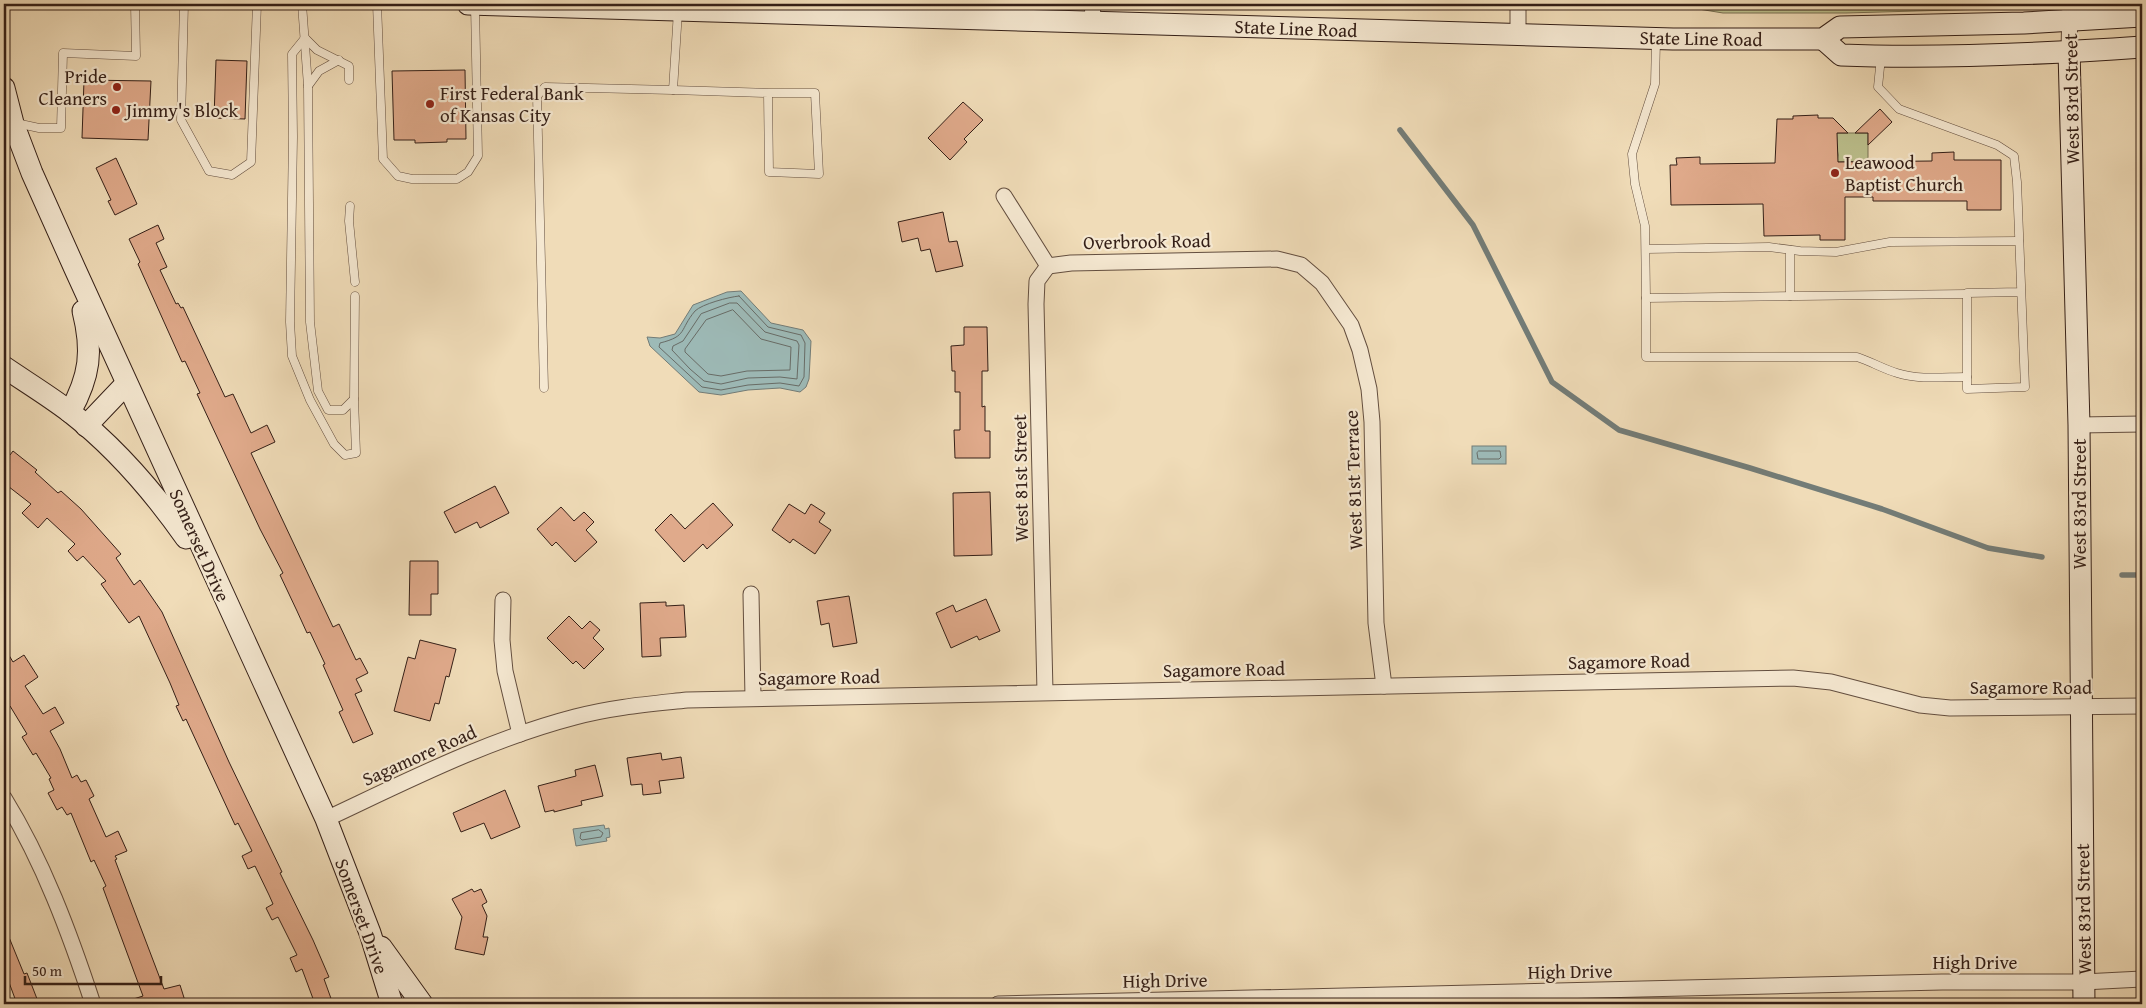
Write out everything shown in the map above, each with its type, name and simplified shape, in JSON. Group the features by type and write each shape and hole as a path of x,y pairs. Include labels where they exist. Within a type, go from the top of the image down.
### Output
{"street":[{"name":"State Line Road","path":"468,4 632,6 678,9 700,7 887,13 1092,13 1518,34 1656,38 1824,39"},
{"path":"1518,4 1518,34"},
{"path":"2142,16 2070,12 1840,27 1824,39 1841,55 1881,57 2142,48"},
{"name":"West 83rd Street","path":"2070,12 2069,52 2079,425 2084,1004"},
{"name":"Somerset Drive","path":"4,88 8,122 326,819 370,933 392,1004"},
{"path":"1004,196 1048,266"},
{"name":"Overbrook Road","path":"1048,266 1071,263 1277,259 1301,265 1322,283"},
{"name":"West 81st Street","path":"1045,692 1036,304 1037,281 1048,266"},
{"path":"70,412 81,392 90,353 89,335 75,269"},
{"name":"West 81st Terrace","path":"1322,283 1351,325 1360,350 1369,389 1372,422 1376,623 1384,686"},
{"path":"4,367 70,412 119,456 162,504 220,588"},
{"path":"86,426 126,384"},
{"path":"2079,425 2142,424"},
{"path":"751,594 753,698"},
{"path":"503,600 502,640 505,671 520,734"},
{"name":"Sagamore Road","path":"326,819 473,750 520,734 575,717 622,707 687,700 1793,678 1831,682 1920,705 1950,708 2142,706"},
{"path":"4,798 41,870 70,937 93,1004"},
{"path":"370,933 422,1004"},
{"name":"High Drive","path":"998,1004 1353,1000 1942,982 2083,982 2142,979"}],"lane":[{"path":"8,122 39,128 61,128 63,53 136,56 135,4"},
{"path":"184,4 181,120 209,171 232,175 251,162 257,4"},
{"path":"302,4 308,86 310,322 318,391 328,410 343,410 354,398"},
{"path":"377,4 383,160 398,176 412,179 457,179 468,172 478,156 475,4"},
{"path":"673,90 678,9"},
{"path":"305,38 317,50 349,66 349,80"},
{"path":"305,38 292,54 293,137 290,322 292,356 310,400 334,444 345,455 356,453 354,398 355,296"},
{"path":"1656,38 1655,84 1632,154 1635,184 1645,226 1646,357 1857,357 1874,362 1896,373 1920,378 1967,376"},
{"path":"1881,57 1878,86 1899,109 1997,145 2014,156 2025,387 1967,389 1967,294"},
{"path":"308,86 320,71 339,60"},
{"path":"544,388 537,96 545,87 815,93 818,174 769,172 768,93"},
{"path":"350,206 349,221 355,282"},
{"path":"1646,249 1769,246 1790,250 1836,252 1890,242 2019,240"},
{"path":"1790,250 1790,296"},
{"path":"1646,298 2021,292"}],"green space":[{"path":"1668,4 2041,4 2022,8 1846,13 1723,13"},
{"path":"1835,133 1868,133 1868,161 1837,162"}],"water":[{"path":"741,291 771,323 803,330 811,341 809,379 806,387 800,392 780,388 748,390 721,395 699,392 650,346 647,337 660,338 675,334 693,305 727,292"},
{"path":"1472,446 1506,446 1506,464 1472,464"},
{"path":"604,825 605,829 609,828 610,837 606,838 607,841 576,846 573,829"}],"building":[{"path":"216,60 247,61 245,119 214,118"},
{"path":"465,70 466,139 447,139 447,142 415,143 415,140 394,140 392,71"},
{"name":"Jimmy's Block","path":"84,80 151,81 148,140 82,138"},
{"path":"963,102 983,120 964,139 967,142 950,160 928,138"},
{"path":"1880,109 1892,122 1868,145 1868,133 1855,133"},
{"name":"Leawood Baptist Church","path":"1818,115 1818,118 1833,118 1848,133 1837,133 1838,162 1932,161 1932,153 1954,152 1954,160 2001,160 2001,210 1967,210 1967,201 1873,201 1873,197 1845,197 1845,240 1820,240 1820,235 1764,236 1763,204 1671,205 1670,165 1677,165 1676,158 1700,157 1700,164 1775,163 1777,119 1793,119 1793,116"},
{"path":"116,158 137,204 115,215 108,201 111,200 96,168"},
{"path":"943,212 949,242 957,241 963,266 936,272 930,249 921,251 918,238 902,242 898,222"},
{"path":"158,225 164,239 156,243 167,267 160,270 176,304 178,303 181,308 183,307 225,397 233,394 251,433 267,425 275,442 251,453 333,627 339,624 356,660 360,658 368,673 356,679 362,691 355,694 373,734 353,743 339,712 343,710 323,665 325,664 310,632 307,633 280,575 283,573 260,529 197,394 200,393 185,361 182,362 138,264 140,262 129,239"},
{"path":"964,327 987,327 988,371 982,371 982,407 985,406 985,431 990,431 990,458 955,458 954,430 960,430 960,392 955,392 955,371 952,371 951,346 964,345"},
{"path":"4,451 10,455 13,451 37,470 35,472 58,493 61,491 81,509 121,554 116,558 134,585 140,580 162,612 229,762 282,872 280,873 313,940 329,977 324,979 333,1004 315,1004 302,969 296,972 290,958 297,955 278,917 272,920 266,908 273,904 255,866 248,869 242,856 252,851 238,823 235,825 186,719 183,721 176,706 179,705 170,683 139,616 129,623 101,584 106,581 83,556 77,561 68,551 75,544 47,518 38,528 22,513 31,504 4,483"},
{"path":"495,486 509,513 480,528 477,522 455,533 444,512"},
{"path":"990,492 992,555 954,556 953,493"},
{"path":"713,503 733,525 707,549 703,544 684,562 655,530 671,514 685,529"},
{"path":"789,504 805,514 811,504 825,513 819,522 831,530 815,554 793,539 790,543 772,530"},
{"path":"561,507 574,521 584,512 594,522 586,530 597,542 575,562 556,542 552,546 537,529"},
{"path":"410,561 438,561 438,594 431,594 431,615 409,615"},
{"path":"849,596 857,643 833,647 829,623 821,625 817,601"},
{"path":"986,599 1000,631 979,640 977,636 951,648 936,613 953,605 956,612"},
{"path":"666,602 666,606 684,605 686,637 660,638 661,656 642,657 640,603"},
{"path":"569,616 582,629 590,621 600,630 593,638 604,649 584,669 576,661 573,664 547,638"},
{"path":"420,640 456,649 449,677 446,676 439,704 435,703 430,721 394,711 408,657 415,659"},
{"path":"4,647 13,662 24,655 38,677 25,686 43,714 55,707 64,723 50,731 72,778 77,775 81,782 86,780 94,796 89,799 106,837 118,831 127,851 115,856 117,859 115,860 164,989 180,985 186,1004 128,1004 127,1001 143,996 103,888 106,886 94,860 91,862 71,813 67,815 62,807 57,810 48,793 54,790 49,779 51,778 36,753 33,755 22,737 27,734 10,706 4,710"},
{"path":"661,753 662,760 681,757 684,778 659,781 661,793 643,795 642,784 631,785 627,758"},
{"path":"595,765 603,796 581,801 582,805 554,812 554,810 545,812 538,786 576,776 575,770"},
{"path":"505,790 520,827 491,839 484,823 461,832 453,813"},
{"path":"472,889 474,892 481,889 487,902 482,905 487,916 483,937 488,937 484,955 455,949 462,917 452,899"},
{"path":"4,925 24,974 27,973 39,1004 17,1004 4,969"}],"waterway":[{"path":"1400,130 1473,225 1552,382 1619,430 1882,509 1988,548 2042,557"},
{"path":"2122,575 2142,575"}],"place":[{"name":"Pride Cleaners","path":"117,87"},
{"name":"First Federal Bank of Kansas City","path":"430,104"},
{"name":"Jimmy's Block","path":"116,110"},
{"name":"Leawood Baptist Church","path":"1835,173"}]}
